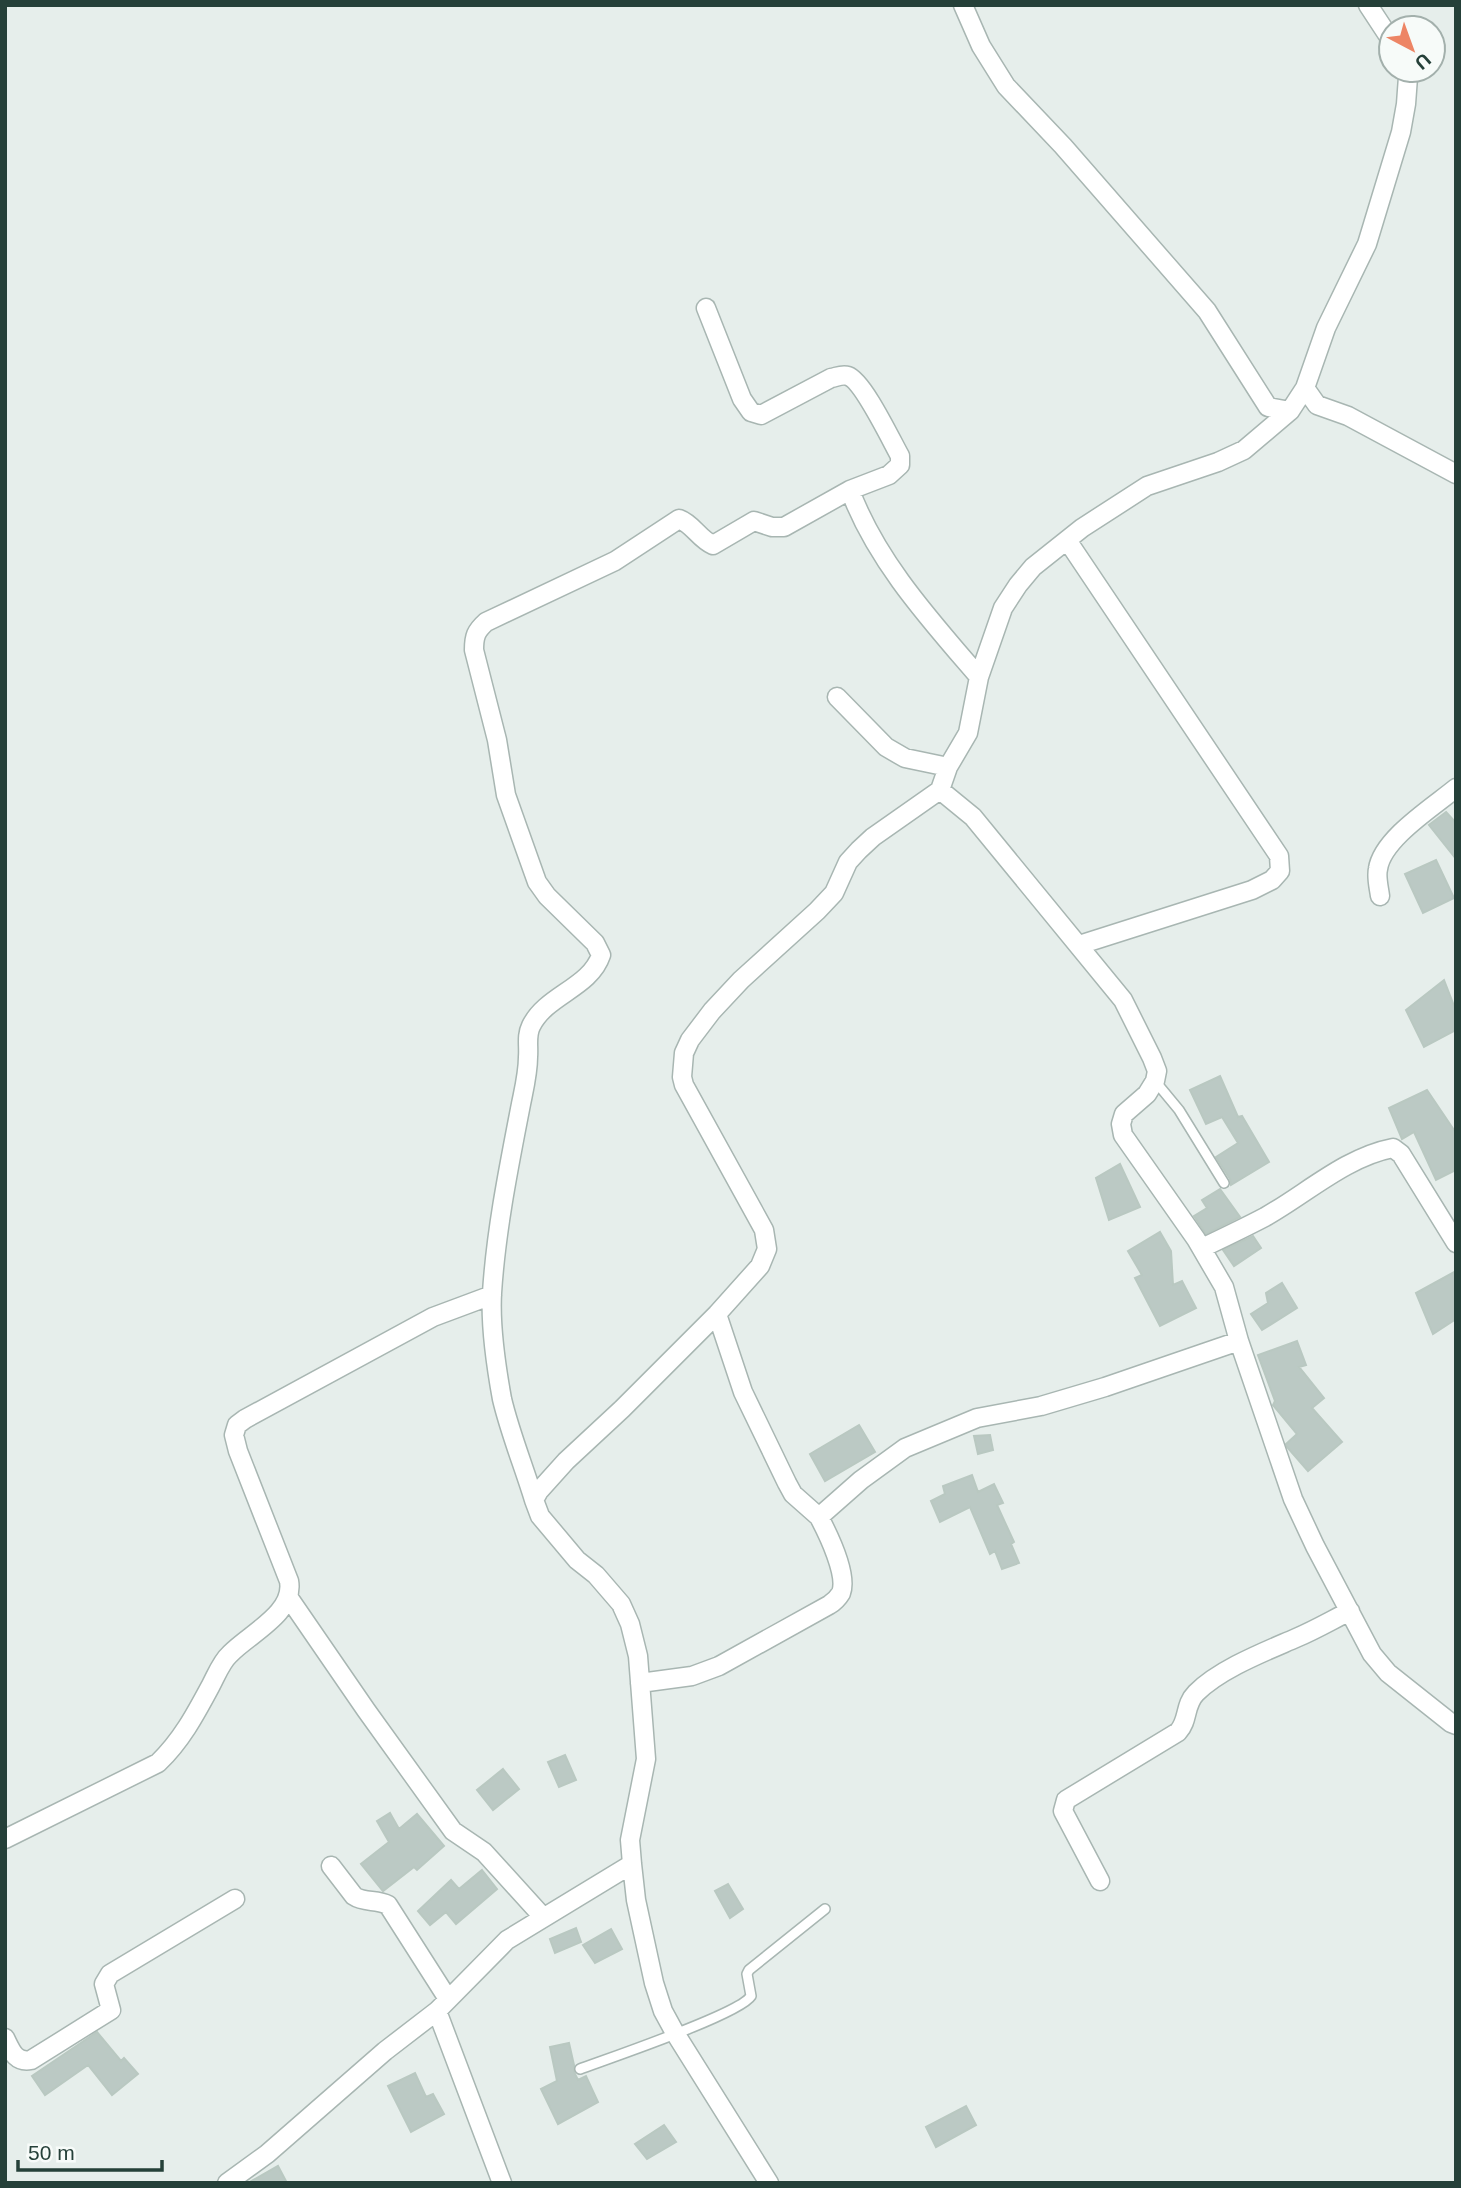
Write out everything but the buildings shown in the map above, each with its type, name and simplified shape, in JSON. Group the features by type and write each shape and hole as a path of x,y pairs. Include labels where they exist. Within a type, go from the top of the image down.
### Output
{"street":[{"path":"963,5 981,46 1006,86 1063,146 1208,311 1268,407 1290,411"},
{"path":"534,1500 566,1461 717,1314 760,1266 767,1249 767,1239 684,1085 684,1054 697,1030 741,979 834,893 848,862 859,850 940,790 948,767 968,733 979,677 1003,608 1034,567 1067,540 1147,486 1218,462 1244,450 1290,411 1305,388 1326,328 1367,244 1401,132 1407,84"},
{"path":"706,308 742,400 751,412 761,415 831,378 844,375 852,377 867,396 900,456 900,466 889,475 850,490 784,527 772,527 754,521 713,545 703,541 680,519 615,561 486,622 474,636 474,650 497,740 506,795 537,882 547,896 596,943 601,955 598,964 578,984 543,1009 531,1026 492,1295 503,1400 540,1516 621,1604 630,1623 640,1683 646,1759 629,1840 636,1900 654,1983 663,2011 675,2034 769,2183"},
{"path":"1305,388 1317,405 1348,416 1456,474"},
{"path":"850,490 858,512 873,539 924,612 979,677"},
{"path":"1067,540 1279,856 1280,871 1272,880 1252,890 1079,945"},
{"path":"837,698 886,747 905,758 948,767"},
{"path":"1380,896 1377,870 1383,852 1415,821 1456,788"},
{"path":"940,790 973,817 1123,1000 1157,1071 1147,1094 1124,1114 1121,1124 1123,1135 1202,1248 1224,1287 1239,1340 1293,1499 1372,1654 1388,1672 1456,1725"},
{"path":"1202,1248 1266,1217 1331,1175 1383,1150 1393,1149 1401,1154 1456,1243"},
{"path":"492,1295 433,1317 275,1402 237,1424 234,1435 289,1581 289,1598 453,1831 484,1852 543,1917"},
{"path":"640,1683 692,1676 719,1666 829,1605 840,1596 843,1583 830,1538 819,1517 793,1494 743,1392 717,1314"},
{"path":"819,1517 905,1448 977,1418 1054,1402 1239,1340"},
{"path":"5,1839 158,1763 175,1746 189,1726 226,1657 243,1640 277,1615 289,1598"},
{"path":"1100,1881 1063,1811 1066,1800 1178,1732 1186,1719 1188,1704 1206,1685 1244,1661 1350,1611"},
{"path":"226,2183 267,2154 442,2005 507,1941 632,1864"},
{"path":"331,1866 358,1899 380,1900 388,1905 442,2005 502,2183"},
{"path":"5,2038 18,2059 31,2060 111,2010 104,1984 110,1974 235,1899"}],"lane":[{"path":"1154,1081 1179,1110 1224,1183"},
{"path":"580,2069 675,2034 748,2001 751,1991 749,1970 825,1909"}]}
